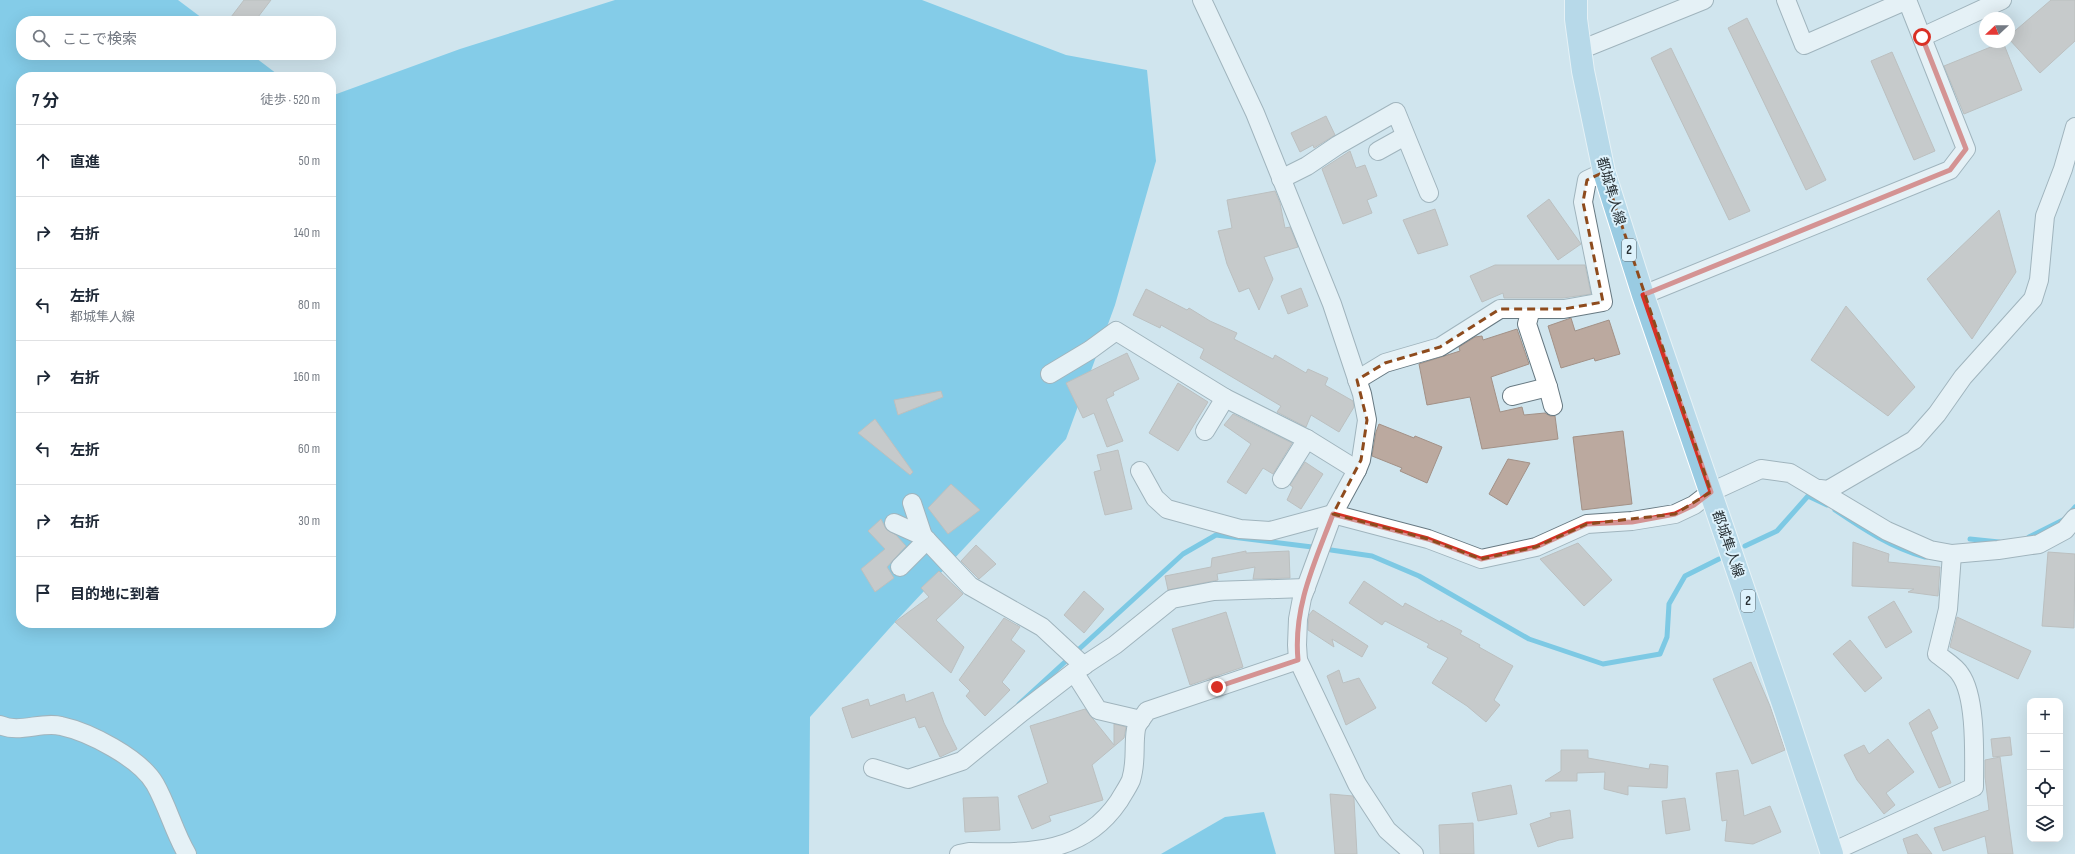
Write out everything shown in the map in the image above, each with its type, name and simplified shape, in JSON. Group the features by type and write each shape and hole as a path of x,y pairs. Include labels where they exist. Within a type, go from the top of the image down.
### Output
{"main road":[{"name":"都城隼人線","path":"1576,0 1576,19 1580,50 1591,114 1604,172 1643,295 1711,492 1832,853"}],"street":[{"path":"1202,0 1251,106 1332,304 1357,380 1367,420 1361,460 1333,514 1306,588 1298,619 1298,660 1357,784 1387,830 1414,854"},
{"path":"1580,50 1704,0"},
{"path":"1643,295 1950,170 1966,149 1907,0 1804,45 1786,0"},
{"path":"1922,37 2002,0"},
{"path":"1281,179 1307,166 1338,145 1396,112 1429,193"},
{"path":"1820,489 1828,490 1914,440 1937,414 1964,377 2033,299 2039,280 2046,216 2063,169 2075,127"},
{"path":"1378,151 1405,136"},
{"path":"1357,380 1385,363 1440,347 1500,309 1564,309 1603,302 1583,202 1587,180 1604,172"},
{"path":"1531,310 1527,324 1553,406"},
{"path":"1050,374 1090,350 1116,331 1225,398 1307,439 1357,470"},
{"path":"1512,396 1548,387"},
{"path":"1205,431 1225,398"},
{"path":"1282,479 1307,439"},
{"path":"1140,471 1155,498 1167,510 1240,530 1270,531 1333,514 1428,539 1481,559 1536,547 1587,524 1632,522 1675,514 1694,505 1711,492 1761,469 1790,473 1820,489 1887,531 1930,550 1952,554 1998,550 2039,544 2065,530 2075,518"},
{"path":"912,503 925,538"},
{"path":"894,523 925,538 970,586 1042,627 1076,662 1098,710 1141,720"},
{"path":"900,567 925,538"},
{"path":"1832,853 1974,787 1973,730 1967,689 1960,674 1937,654 1948,609 1952,554"},
{"path":"873,768 908,779 962,761 1076,662 1115,645 1172,599 1214,591 1306,588"},
{"path":"959,854 1050,853 1072,847 1093,834 1111,816 1130,780 1136,755 1136,727 1147,711 1298,660"},
{"path":"0,725 26,728 59,725 98,738 120,752 144,771 154,783 187,854"}],"highlighted area":[{"path":"1604,172 1711,492 1675,514 1587,524 1536,547 1481,559 1428,539 1333,514 1361,460 1367,420 1357,380 1385,363 1440,347 1500,309 1564,309 1603,302 1583,202 1587,180"}],"shaded area":[{"path":"0,0 178,0 199,16 16,16 16,60 259,60 274,72 16,72 16,628 336,628 336,94 460,49 615,0 922,0 1066,55 1147,70 1156,161 1115,305 1066,439 896,621 810,717 809,854 0,854"},
{"path":"1264,812 1276,854 1161,854 1225,817"}],"building":[{"path":"244,0 271,0 259,16 232,16"},
{"path":"2051,0 2075,0 2075,41 2040,73 2015,46 2015,31"},
{"path":"1747,18 1826,180 1806,190 1728,28"},
{"path":"1671,48 1750,211 1729,220 1651,58"},
{"path":"1988,48 2005,48 2022,90 1964,114 1944,66"},
{"path":"1892,52 1935,151 1914,160 1871,61"},
{"path":"1326,116 1335,135 1314,148 1313,145 1300,152 1291,133"},
{"path":"1350,151 1356,168 1365,165 1377,196 1367,200 1372,213 1343,224 1322,169"},
{"path":"1275,191 1280,203 1285,228 1290,227 1298,247 1264,257 1273,279 1259,310 1249,288 1239,292 1227,264 1218,231 1232,228 1227,200"},
{"path":"1549,199 1581,244 1558,260 1527,216"},
{"path":"1435,209 1448,245 1418,254 1403,220"},
{"path":"1999,210 2016,272 1972,339 1927,279"},
{"path":"1495,265 1585,265 1591,294 1563,298 1504,298 1503,293 1482,302 1470,276"},
{"path":"1301,288 1308,306 1288,314 1281,296"},
{"path":"1146,289 1187,310 1189,308 1210,321 1237,333 1234,339 1273,359 1275,355 1306,373 1308,369 1328,378 1325,385 1353,401 1354,407 1339,432 1311,415 1306,427 1277,412 1281,406 1200,358 1204,349 1161,325 1160,328 1133,315"},
{"path":"1846,306 1915,387 1888,416 1811,360"},
{"path":"1571,318 1575,331 1609,320 1620,354 1595,361 1594,358 1561,368 1548,326"},
{"path":"1517,329 1529,364 1491,377 1500,412 1522,407 1524,415 1545,413 1550,416 1555,416 1558,439 1482,449 1470,397 1427,405 1419,364 1460,351 1459,347 1475,337 1482,336 1483,340"},
{"path":"1127,353 1139,379 1113,392 1114,395 1106,399 1123,441 1107,447 1094,413 1083,418 1066,383"},
{"path":"1178,383 1208,402 1178,451 1149,433"},
{"path":"941,391 943,397 898,415 894,400"},
{"path":"1233,414 1292,443 1273,474 1263,468 1246,494 1227,482 1251,444 1224,425"},
{"path":"875,419 913,472 910,475 858,433"},
{"path":"1379,424 1442,447 1427,483 1400,471 1402,468 1372,456 1376,432"},
{"path":"1623,431 1632,504 1582,510 1573,437"},
{"path":"1118,450 1132,509 1105,515 1094,472 1101,470 1097,455"},
{"path":"1508,459 1530,463 1507,505 1489,494"},
{"path":"1305,462 1323,474 1301,509 1287,500 1293,487 1290,485"},
{"path":"951,484 980,510 948,534 928,508"},
{"path":"881,519 886,529 896,535 906,546 887,567 894,578 875,592 861,569 885,549 868,531"},
{"path":"1853,542 1889,554 1888,562 1940,567 1938,596 1908,592 1914,589 1852,586"},
{"path":"1578,543 1612,580 1584,606 1540,559"},
{"path":"976,545 996,564 979,579 961,561"},
{"path":"1246,551 1246,553 1289,551 1290,578 1253,579 1255,567 1217,574 1218,580 1168,590 1165,576 1211,567 1212,558"},
{"path":"2048,552 2075,554 2074,628 2042,626"},
{"path":"939,571 963,594 936,620 964,647 951,673 895,622 929,597 921,588"},
{"path":"1364,581 1403,607 1405,603 1440,622 1441,620 1462,631 1460,634 1480,645 1479,647 1513,666 1494,700 1500,705 1486,722 1467,706 1432,683 1448,658 1427,647 1429,644 1385,621 1382,625 1349,603"},
{"path":"1084,591 1104,609 1084,633 1064,615"},
{"path":"1894,601 1912,632 1886,648 1868,617"},
{"path":"1313,610 1368,646 1362,657 1332,639 1334,647 1308,630 1309,615"},
{"path":"1226,612 1243,667 1190,685 1172,629"},
{"path":"1957,617 2031,651 2018,679 1950,647"},
{"path":"1004,618 1020,627 1011,640 1025,651 1002,682 1010,690 985,716 966,696 970,691 959,680"},
{"path":"1850,640 1882,678 1865,692 1833,654"},
{"path":"1751,662 1770,706 1785,750 1752,764 1713,679"},
{"path":"1339,670 1343,683 1359,678 1376,708 1346,725 1327,676"},
{"path":"933,692 944,723 957,749 940,757 925,726 919,728 915,717 852,738 842,708 868,699 870,706 904,694 906,702"},
{"path":"1085,709 1114,745 1114,724 1126,727 1124,738 1092,765 1103,800 1049,816 1051,821 1032,829 1018,796 1048,783 1030,726"},
{"path":"1929,709 1938,728 1931,732 1951,783 1939,788 1909,723"},
{"path":"2010,737 2012,755 1993,757 1991,739"},
{"path":"1888,739 1914,772 1886,793 1895,805 1884,814 1857,780 1844,755 1864,745 1869,754"},
{"path":"1561,750 1588,750 1588,758 1649,769 1650,764 1668,766 1667,788 1628,786 1628,795 1604,789 1605,772 1577,773 1577,781 1545,781 1561,771"},
{"path":"2000,757 2013,854 1988,854 1985,836 1943,851 1934,828 1989,810 1985,777 1985,760"},
{"path":"1738,770 1744,816 1770,806 1781,832 1753,844 1725,841 1727,820 1722,821 1716,773"},
{"path":"1511,785 1517,814 1478,821 1472,793"},
{"path":"1330,794 1353,796 1357,854 1335,854"},
{"path":"998,797 1000,830 965,832 963,798"},
{"path":"1685,798 1690,830 1666,834 1662,801"},
{"path":"1570,810 1573,838 1559,840 1538,847 1530,824 1551,817 1550,813"},
{"path":"1473,823 1474,854 1440,854 1439,825"},
{"path":"1917,834 1932,854 1908,854 1903,839"}],"waterway":[{"path":"1745,546 1777,531 1808,496 1827,505"},
{"path":"2029,537 2065,519 2075,507"},
{"path":"1835,510 1867,531 1889,543 1901,549 1925,557"},
{"path":"1019,704 1183,554 1216,535 1312,547"},
{"path":"1970,539 1999,542"},
{"path":"1331,550 1372,556 1419,576 1529,639 1603,664 1660,654 1667,637 1669,604 1685,576 1719,559"}],"route":[{"path":"1217,687 1298,660 1298,619 1302,598 1333,514 1428,539 1481,559 1536,547 1587,524 1632,522 1675,514 1694,505 1711,492 1643,295 1950,170 1966,149 1922,37"}]}
